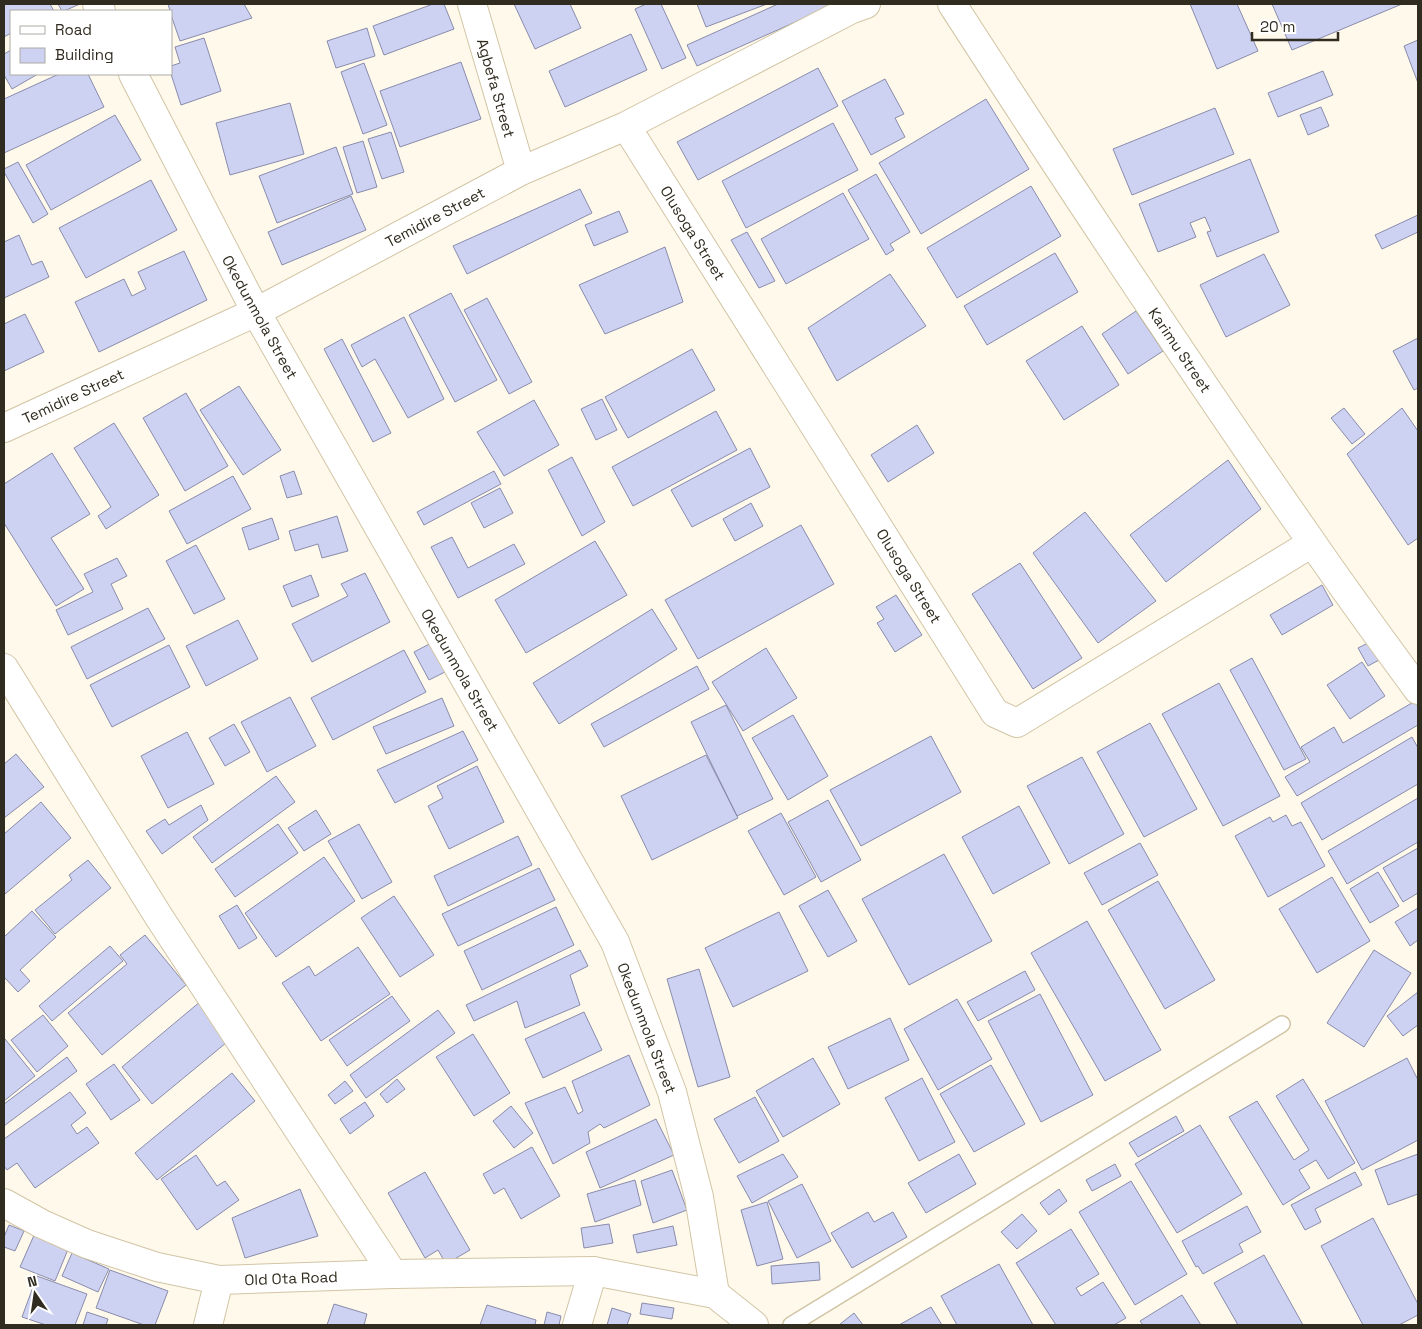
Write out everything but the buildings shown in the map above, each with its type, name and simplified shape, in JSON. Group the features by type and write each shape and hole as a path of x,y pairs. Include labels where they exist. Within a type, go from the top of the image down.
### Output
{"street":[{"name":"Agbefa Street","path":"472,4 521,171"},
{"name":"Karimu Street","path":"952,4 1065,179 1226,418 1312,544 1418,690"},
{"name":"Temidire Street","path":"4,428 256,312 521,171 626,126 856,5"},
{"name":"Okedunmola Street","path":"134,75 256,312 615,942 672,1092 699,1197 715,1294"},
{"name":"Olusoga Street","path":"626,126 995,713 1017,723 1312,544"},
{"path":"4,668 159,917 393,1274"},
{"name":"Old Ota Road","path":"4,1203 42,1224 87,1244 157,1267 219,1280 393,1274 593,1271 715,1294"},
{"path":"577,1325 593,1271"},
{"path":"208,1325 219,1280"},
{"path":"715,1294 754,1325"}],"lane":[{"path":"791,1325 1282,1024"}]}
